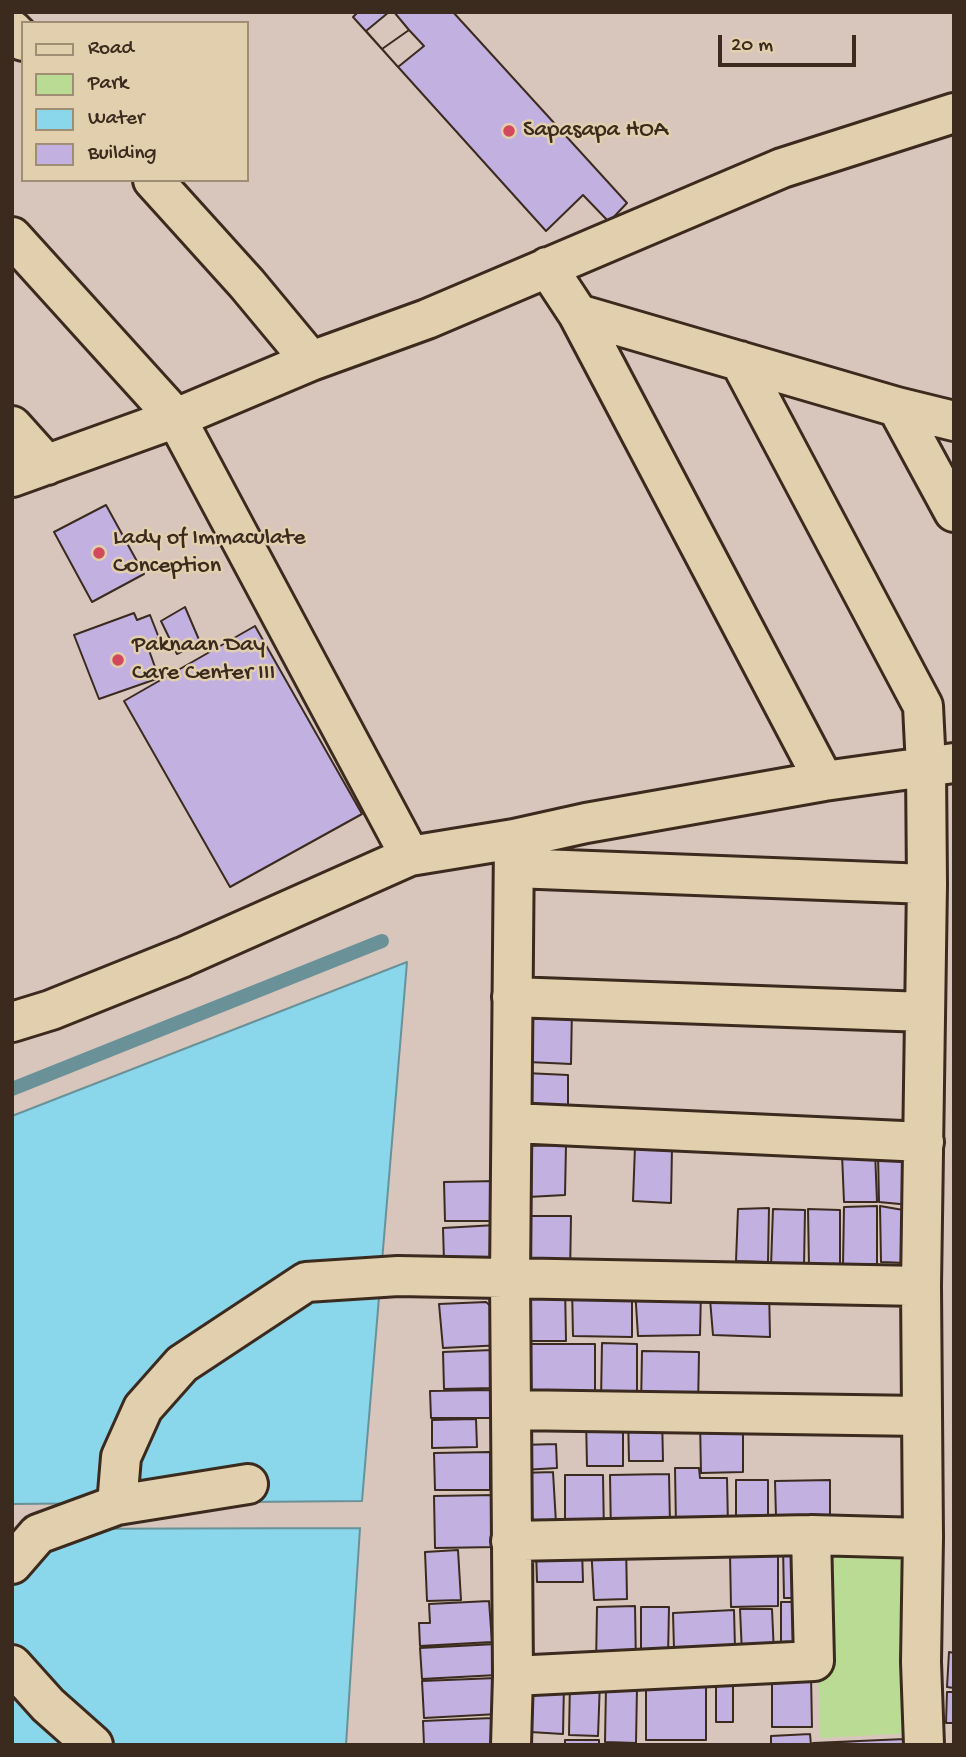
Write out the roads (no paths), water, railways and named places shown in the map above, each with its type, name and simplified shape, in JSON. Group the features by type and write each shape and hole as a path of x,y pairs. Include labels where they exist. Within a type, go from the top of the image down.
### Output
{"street":[{"path":"12,426 30,471 176,418 311,361 428,319 782,168 954,113"},
{"path":"155,182 311,361"},
{"path":"12,237 176,418 410,856"},
{"path":"547,267 578,314 824,781"},
{"path":"578,314 897,407 954,421"},
{"path":"740,361 923,706 940,765 927,884 921,1286 921,1662 924,1745"},
{"path":"897,407 954,512"},
{"path":"514,854 586,823 824,781 940,765"},
{"path":"511,1745 513,1676 510,1279 514,854"},
{"path":"12,1023 183,957 410,856 514,854 927,884"},
{"path":"512,997 925,1012"},
{"path":"513,1123 924,1142"},
{"path":"117,1504 121,1457 144,1408 182,1364 306,1282 398,1276 921,1286"},
{"path":"512,1410 922,1416"},
{"path":"12,1564 38,1534 117,1504 248,1484"},
{"path":"511,1541 811,1535 923,1538"},
{"path":"513,1676 814,1661 811,1535"},
{"path":"12,1665 48,1705 93,1745"}],"water":[{"path":"407,962 362,1501 12,1504 12,1116"},
{"path":"360,1528 346,1745 12,1745 12,1529"}],"waterway":[{"path":"12,1089 382,941"}],"place":[{"name":"Sapasapa HOA","path":"509,131"},
{"name":"Lady of Immaculate Conception","path":"99,553"},
{"name":"Paknaan Day Care Center III","path":"118,660"}]}
